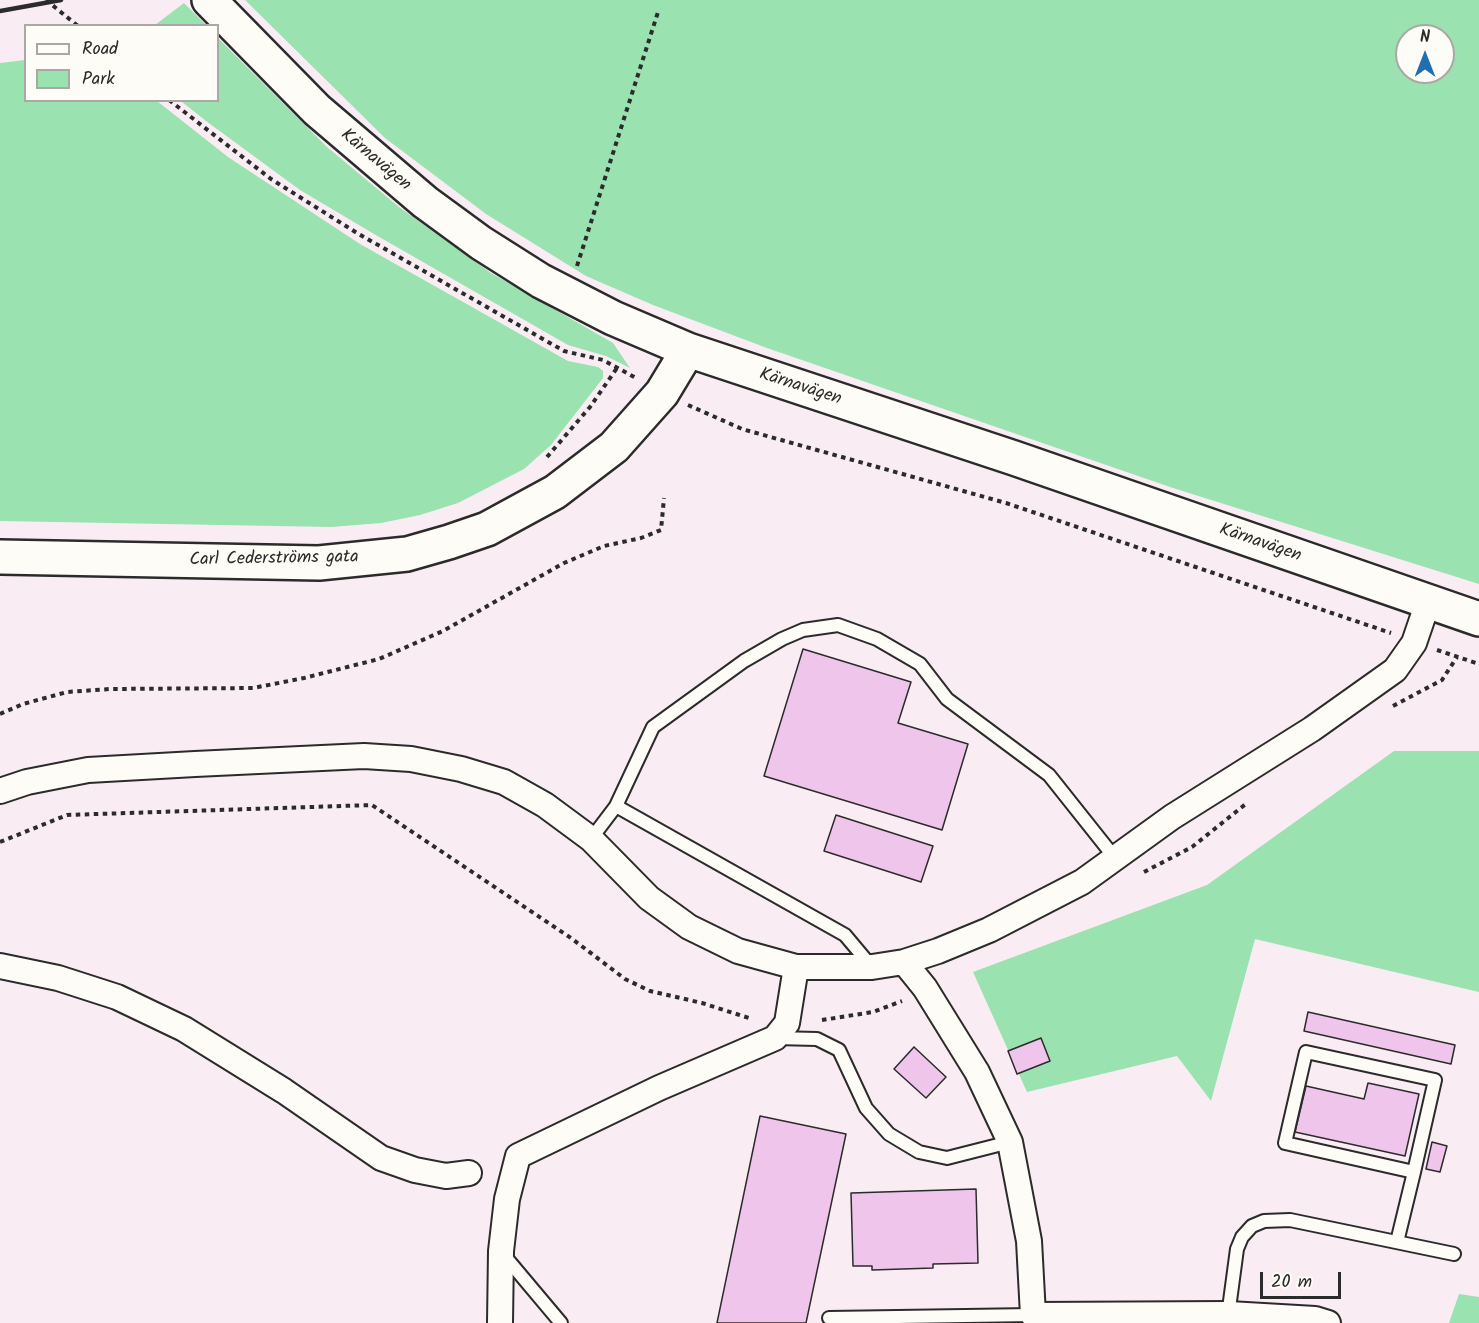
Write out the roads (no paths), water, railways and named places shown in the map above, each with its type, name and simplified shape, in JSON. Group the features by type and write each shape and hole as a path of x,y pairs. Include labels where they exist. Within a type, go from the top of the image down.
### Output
{"street":[{"name":"Kärnavägen","path":"216,7 317,110 406,187 480,243 567,294 688,350 1014,458 1479,619"},
{"name":"Carl Cederströms gata","path":"0,557 319,563 407,554 449,542 487,529 555,492 614,447 662,393 688,350"},
{"path":"0,791 27,782 88,770 364,756 411,759 504,782 545,805 591,839 649,898 689,927 738,951 796,967 872,967 904,962 938,951 989,930 1082,882 1172,817 1312,729 1395,670 1414,643 1428,602"},
{"path":"904,962 925,988 977,1072 1010,1142 1029,1241 1033,1315 1105,1319 1315,1319 1328,1323"},
{"path":"0,966 58,978 117,997 184,1029 284,1091 381,1158 415,1170 446,1176 469,1173"},
{"path":"500,1323 501,1251 507,1199 518,1156 781,1031 796,967"}],"lane":[{"path":"591,839 616,806 653,727 744,661 782,639 803,630 838,625 877,639 920,664 947,699 1049,775 1115,858"},
{"path":"616,806 845,935 872,967"},
{"path":"781,1031 817,1039 839,1050 866,1108 889,1134 919,1152 947,1158 1010,1142"},
{"path":"1397,1242 1414,1172 1435,1080 1306,1052 1285,1143 1414,1172"},
{"path":"1228,1319 1237,1249 1242,1237 1252,1226 1264,1221 1290,1220 1454,1254"},
{"path":"501,1251 561,1323"},
{"path":"828,1318 1033,1315"}],"railway":[{"path":"0,11 61,0"}]}
